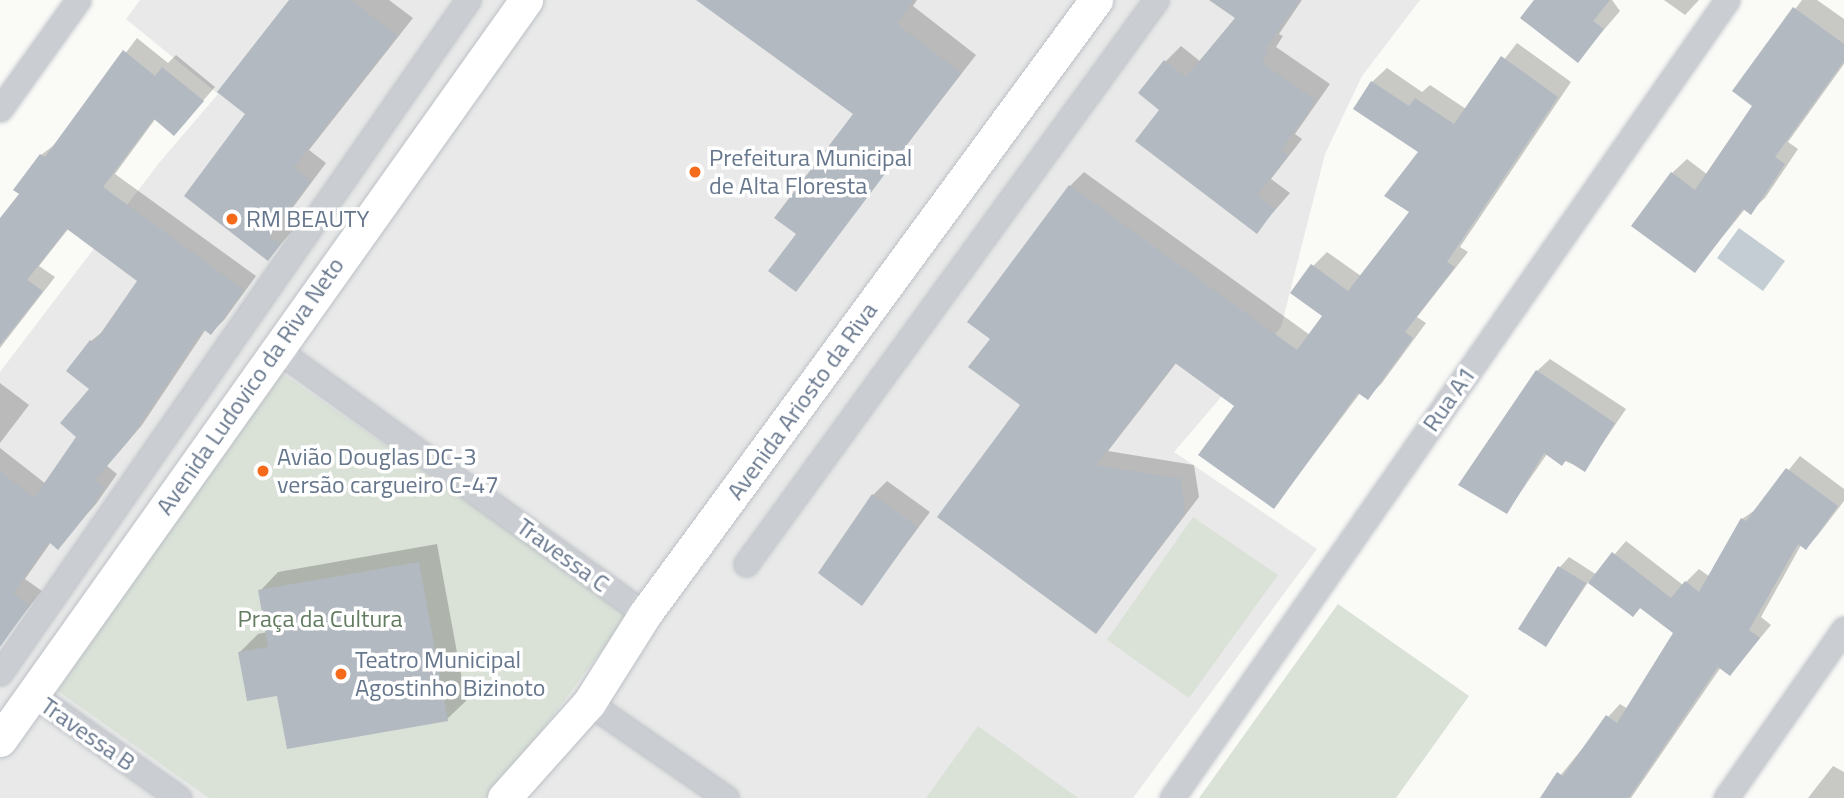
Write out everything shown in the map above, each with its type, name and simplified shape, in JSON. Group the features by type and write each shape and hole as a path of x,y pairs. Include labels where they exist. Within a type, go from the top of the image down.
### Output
{"street":[{"path":"0,109 78,0"},
{"path":"0,673 468,0"},
{"name":"Avenida Ludovico da Riva Neto","path":"0,740 526,0"},
{"name":"Avenida Ariosto da Riva","path":"504,798 589,703 645,614 1096,0"},
{"path":"746,564 1156,0"},
{"name":"Rua A1","path":"1172,798 1727,0"},
{"name":"Travessa C","path":"276,349 645,614"},
{"path":"1726,798 1844,629"},
{"name":"Travessa B","path":"32,694 178,798"},
{"path":"589,703 726,798"}],"shaded area":[{"path":"140,0 1420,0 1362,76 1325,154 1281,327 1174,452 1317,549 1133,798 0,798 0,372 159,163 218,94 126,19"},
{"path":"1739,228 1785,261 1763,291 1717,258"}],"green space":[{"name":"Praça da Cultura","path":"273,367 629,614 528,749 485,798 209,798 58,691"},
{"path":"1193,517 1278,575 1189,698 1107,640"},
{"path":"1338,604 1469,696 1396,798 1199,798"},
{"path":"978,726 1078,798 926,798"}],"building":[{"path":"289,0 351,0 397,36 293,168 311,181 269,236 281,244 268,261 184,196 245,114 217,92"},
{"path":"696,0 914,0 897,24 961,73 796,292 768,271 796,234 774,218 853,114"},
{"path":"1209,0 1299,0 1265,50 1268,52 1262,63 1316,100 1281,150 1288,156 1257,195 1275,209 1257,234 1135,141 1159,110 1138,93 1164,60 1186,77 1235,18"},
{"path":"1534,0 1610,0 1593,21 1604,29 1578,63 1520,18"},
{"path":"1793,7 1844,44 1844,61 1775,157 1785,164 1751,215 1743,209 1695,273 1631,226 1671,172 1695,190 1752,106 1732,91"},
{"path":"123,50 155,76 162,67 204,101 174,136 154,119 103,187 244,290 211,335 203,329 129,440 95,480 105,487 83,519 58,550 49,542 13,593 30,605 0,647 0,471 34,498 76,437 60,423 89,389 66,371 90,340 94,343 137,281 67,229 27,280 43,291 0,345 0,218 19,194 13,190 40,154 45,157"},
{"path":"1501,56 1558,97 1447,262 1455,267 1405,332 1413,338 1368,400 1358,393 1274,509 1198,455 1234,406 1175,363 1096,465 1181,479 1185,513 1096,634 937,517 1020,405 968,367 990,339 967,322 1069,185 1297,350 1322,316 1290,293 1311,264 1348,291 1409,212 1384,196 1418,152 1353,109 1371,81 1409,106 1415,98 1454,124"},
{"path":"1536,370 1615,423 1585,472 1566,460 1562,466 1544,453 1507,514 1458,485"},
{"path":"1786,468 1838,506 1806,550 1798,544 1749,630 1760,638 1730,676 1718,667 1629,798 1540,798 1557,772 1563,776 1606,715 1617,723 1673,633 1640,608 1633,617 1588,583 1612,552 1671,598 1685,581 1699,592 1741,518 1746,521"},
{"path":"872,494 918,527 862,606 818,573"},
{"name":"Teatro Municipal Agostinho Bizinoto","path":"419,562 448,721 287,749 277,696 247,701 238,652 268,647 258,590"},
{"path":"1558,566 1586,583 1546,647 1518,629"}],"place":[{"name":"Prefeitura Municipal de Alta Floresta","path":"695,172"},
{"name":"RM BEAUTY","path":"232,219"},
{"name":"Avião Douglas DC-3 versão cargueiro C-47","path":"263,471"},
{"name":"Teatro Municipal Agostinho Bizinoto","path":"341,674"}]}
